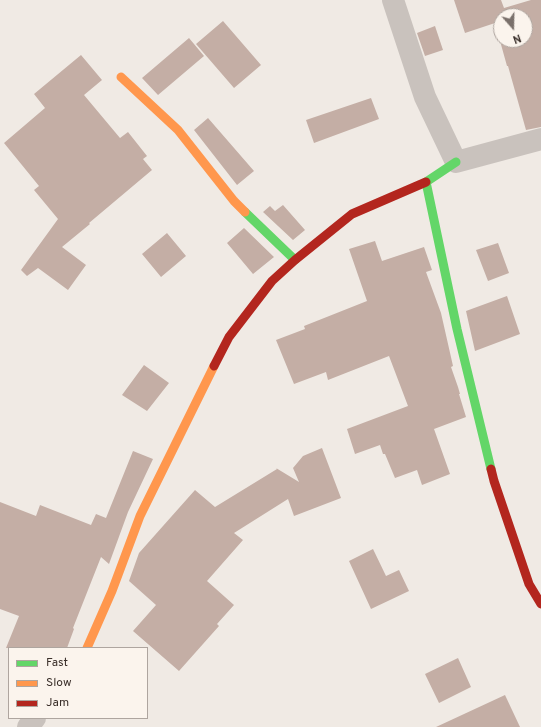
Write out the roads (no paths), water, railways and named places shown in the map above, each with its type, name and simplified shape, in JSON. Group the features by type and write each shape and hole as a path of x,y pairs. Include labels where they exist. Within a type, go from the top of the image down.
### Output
{"street":[{"path":"393,0 426,97 456,162"},
{"path":"121,77 178,130 234,201 295,260"},
{"path":"87,647 112,591 140,516 196,402 229,337 272,281 295,260 352,214 426,182 456,162 541,139"},
{"path":"426,182 457,329 494,481 530,584 541,604"},
{"path":"28,727 34,719"}]}
